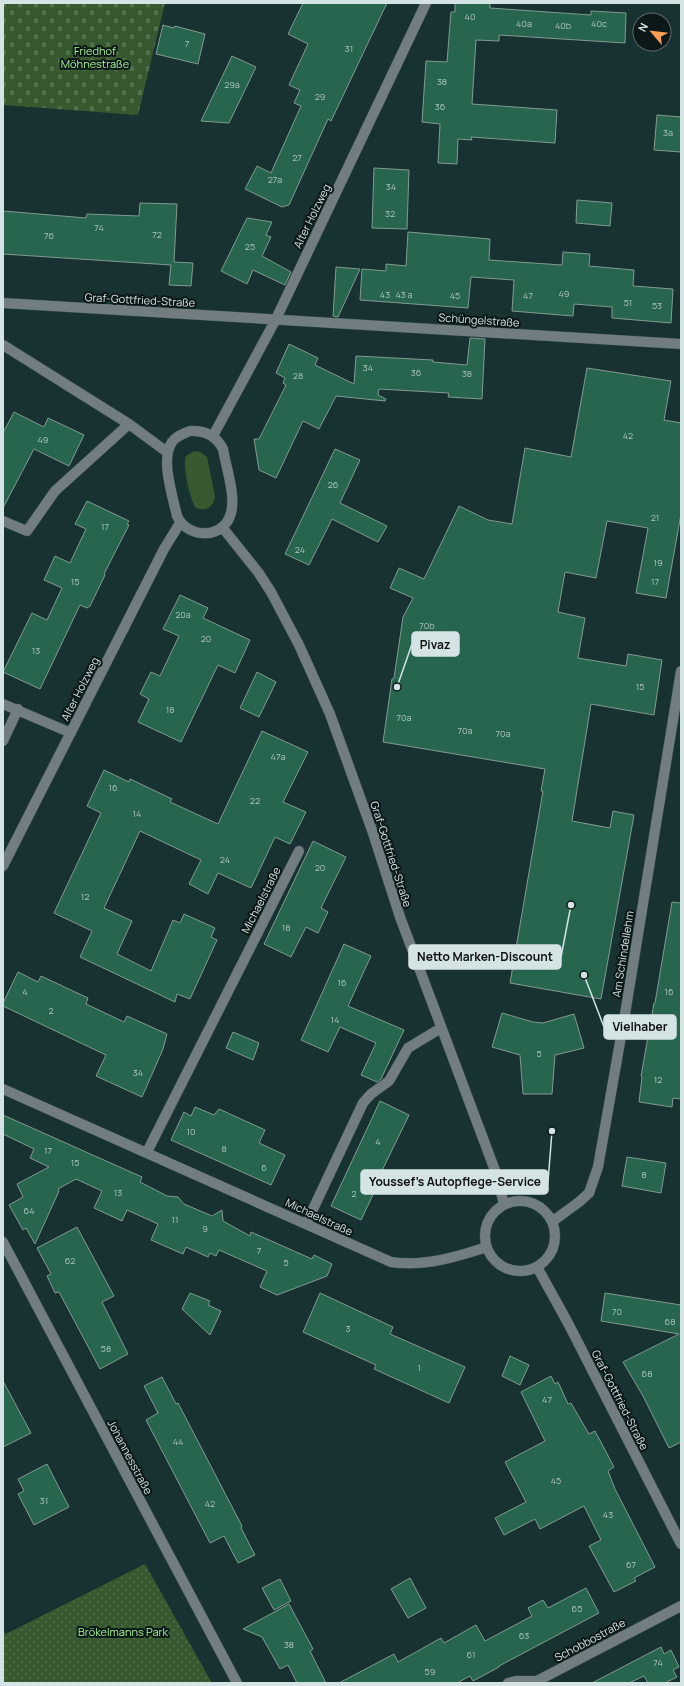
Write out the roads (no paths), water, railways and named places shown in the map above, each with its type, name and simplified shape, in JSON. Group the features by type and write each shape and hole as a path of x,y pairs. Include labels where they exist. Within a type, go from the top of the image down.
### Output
{"street":[{"name":"Alter Holzweg","path":"213,436 276,319 426,3"},
{"name":"Graf-Gottfried-Straße","path":"3,303 134,312 276,319"},
{"name":"Schüngelstraße","path":"276,319 681,344"},
{"path":"3,345 129,424 167,452"},
{"path":"3,520 27,532 56,491 129,424"},
{"path":"199,430 213,436 219,442 222,449 232,501 231,516 222,527 210,533 200,534 187,529 180,523 177,516 166,462 167,452 177,436 190,431 199,430"},
{"name":"Alter Holzweg","path":"3,866 164,549 180,523"},
{"name":"Graf-Gottfried-Straße","path":"222,527 239,547 262,579 299,645 332,720 373,833 400,917 496,1173 504,1204"},
{"name":"Am Schindellehm","path":"553,1221 589,1193 598,1167 628,1001 681,671"},
{"path":"3,704 18,709 71,733"},
{"path":"3,741 18,709"},
{"name":"Michaelstraße","path":"147,1152 299,851"},
{"path":"306,1224 363,1103 371,1094 389,1081 408,1048 441,1028"},
{"name":"Michaelstraße","path":"3,1089 147,1152 378,1258 396,1263 416,1264 460,1256 487,1247"},
{"path":"518,1201 532,1202 544,1210 553,1221 556,1232 556,1242 552,1252 546,1261 528,1271 507,1269 495,1260 487,1247 485,1234 488,1222 495,1212 504,1204 518,1201"},
{"name":"Johannesstraße","path":"3,1242 237,1683"},
{"name":"Graf-Gottfried-Straße","path":"537,1267 564,1316 681,1544"},
{"name":"Schobbostraße","path":"508,1683 516,1681 537,1681 681,1606"}],"place":[{"name":"Pivaz","path":"397,687"},
{"name":"Netto Marken-Discount","path":"571,905"},
{"name":"Vielhaber","path":"584,975"},
{"name":"Youssef's Autopflege-Service","path":"552,1131"}],"park label":[{"name":"Friedhof Möhnestraße","path":"95,57"},
{"name":"Brökelmanns Park","path":"123,1632"}]}
